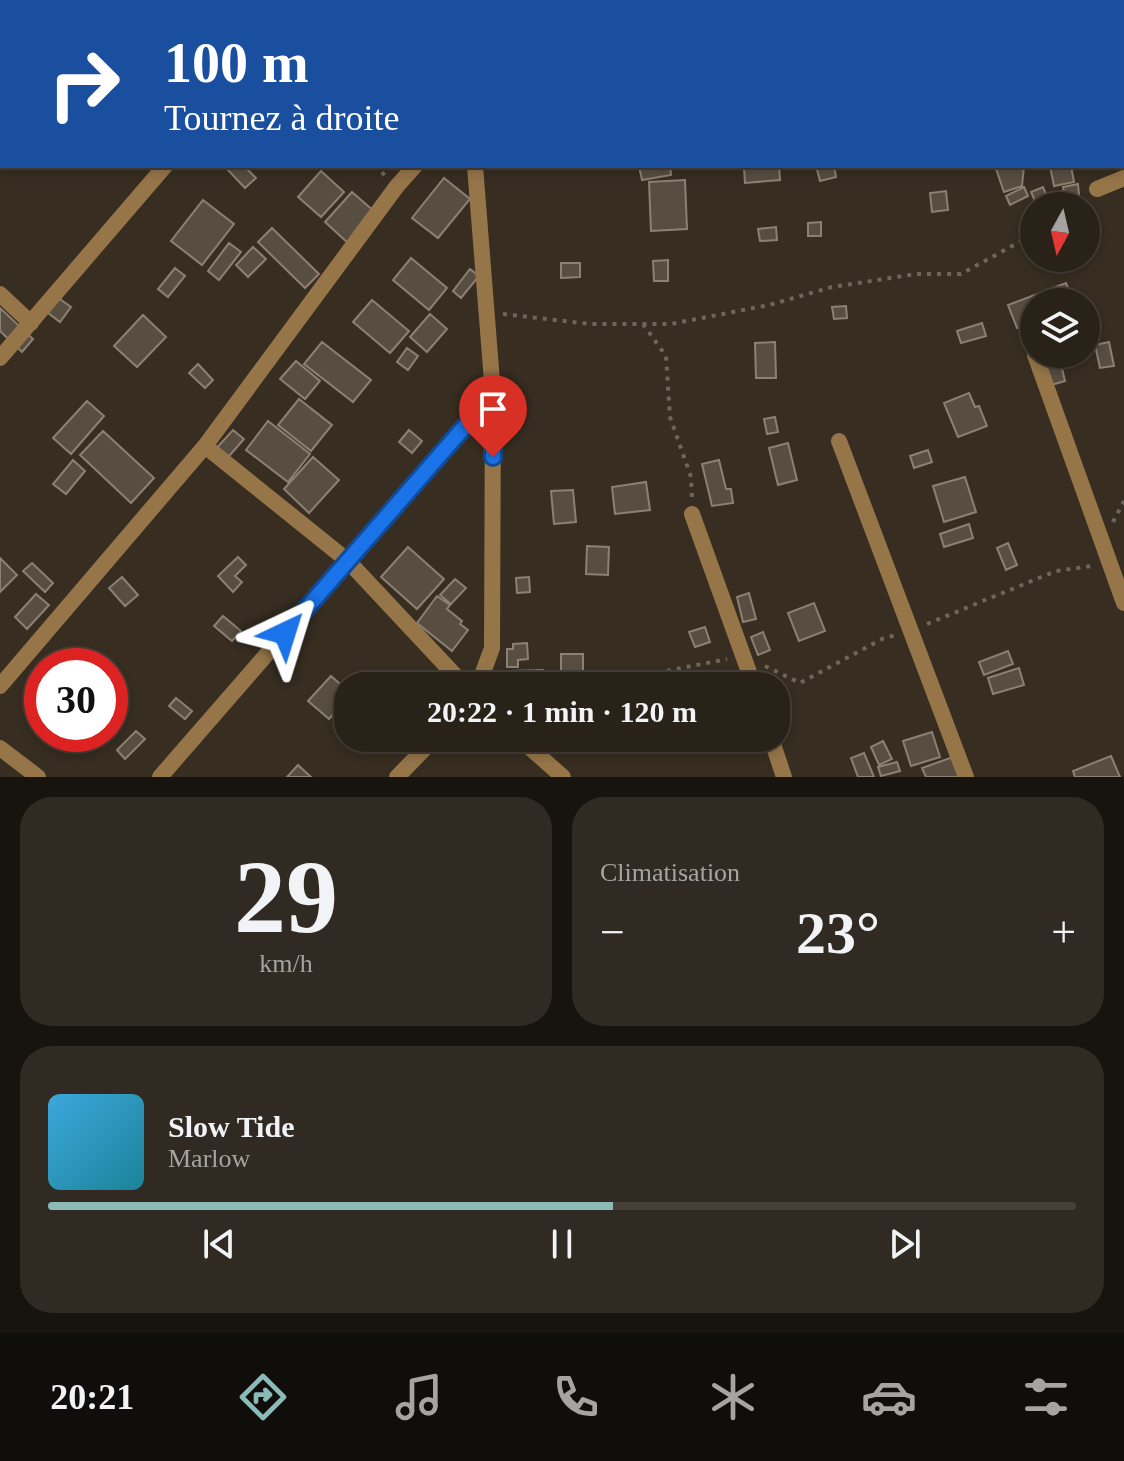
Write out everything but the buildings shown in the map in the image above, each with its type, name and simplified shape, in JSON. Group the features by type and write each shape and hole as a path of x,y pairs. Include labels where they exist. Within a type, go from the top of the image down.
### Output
{"street":[{"path":"0,358 163,168"},
{"path":"0,686 205,446 413,168"},
{"path":"475,168 489,312 493,394 492,648 483,672"},
{"path":"1097,189 1124,178"},
{"path":"0,294 31,323"},
{"path":"1040,368 1124,603"},
{"path":"160,777 493,394"},
{"path":"839,441 966,777"},
{"path":"205,446 348,561 452,672"},
{"path":"692,514 749,672"},
{"path":"0,748 38,777"},
{"path":"397,777 421,752"},
{"path":"535,752 563,777"},
{"path":"776,752 784,777"}],"path":[{"path":"489,312 590,324 671,324 755,308 832,287 916,274 961,274 1020,242"},
{"path":"643,324 666,356 670,417 691,477 692,514"},
{"path":"662,672 743,655 800,683 882,639 912,631 965,606 1056,571 1110,564"}],"route":[{"path":"285,633 493,394 493,457"}]}
